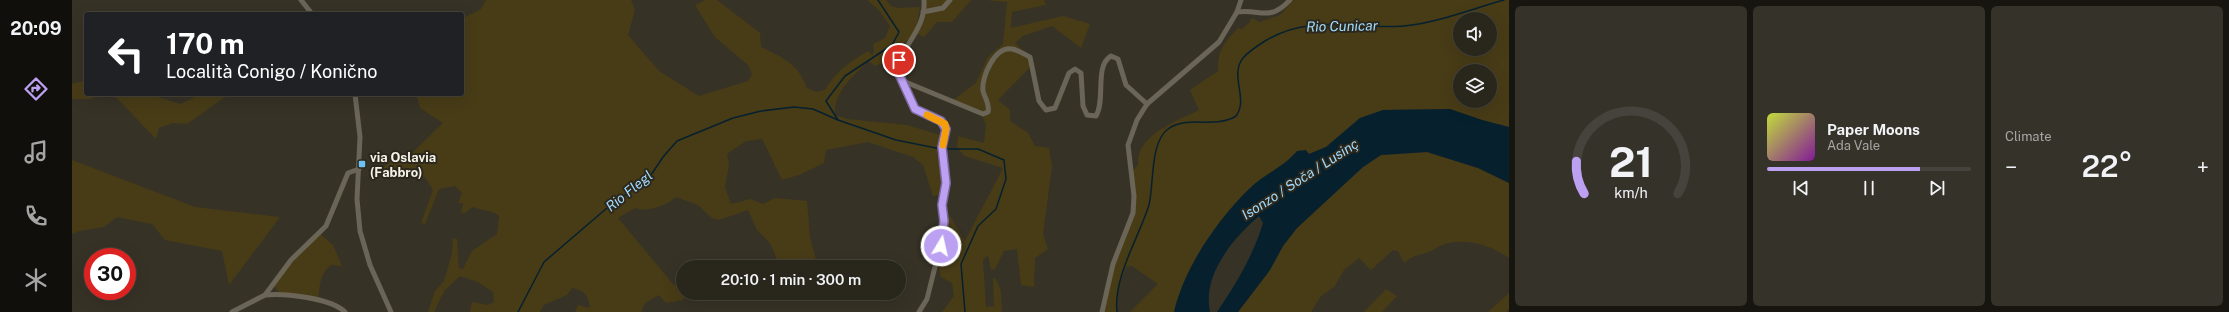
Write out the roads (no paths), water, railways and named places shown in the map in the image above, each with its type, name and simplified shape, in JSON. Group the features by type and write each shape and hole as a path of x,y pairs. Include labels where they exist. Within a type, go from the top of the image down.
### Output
{"street":[{"path":"302,0 311,12"},
{"path":"919,312 927,299 943,235 944,221 942,205 946,183 942,156 945,124 915,109 897,67 902,56 917,34 923,12 924,0"},
{"path":"923,12 943,8 950,0"},
{"path":"1102,312 1113,264 1133,213 1134,196 1128,145 1137,120 1146,104 1219,42 1237,12 1241,0"},
{"path":"1237,12 1249,11 1264,14 1274,13 1290,0"},
{"path":"902,81 982,114 988,112 989,106 983,91 983,82 987,72 998,55 1004,50 1012,49 1030,57 1039,101 1046,110 1054,108 1070,73 1075,69 1082,73 1083,106 1087,115 1096,116 1100,109 1102,66 1106,59 1111,56 1118,59 1126,85 1146,104"},
{"path":"355,96 360,137 357,198 360,231 370,266 392,312"},
{"path":"265,295 291,260 326,226 348,173 359,169"},
{"path":"273,284 280,293"},
{"path":"232,312 265,295 280,293 330,303 345,312"}],"water":[{"name":"Isonzo / Soča / Lusinç","path":"1450,109 1509,127 1509,183 1478,168 1427,152 1381,155 1363,167 1297,228 1283,246 1270,270 1238,312 1217,312 1237,280 1254,247 1263,223 1259,216 1230,246 1215,271 1209,298 1210,312 1174,312 1185,279 1203,246 1225,215 1249,189 1286,162 1297,151 1306,150 1309,154 1326,147 1360,118 1383,110"}],"waterway":[{"path":"878,0 899,32 892,45 845,76 826,101 838,120 896,140 941,149"},
{"name":"Rio Cunicar","path":"1117,312 1119,285 1149,205 1155,153 1162,135 1168,129 1176,125 1193,122 1220,122 1236,116 1241,102 1238,80 1239,65 1250,51 1282,32 1299,27 1333,24 1386,27 1404,26 1441,19 1504,0"},
{"name":"Rio Flegl","path":"518,312 544,262 607,208 649,178 663,157 677,141 733,118 761,111 794,107 813,109 838,120"},
{"path":"945,149 978,149 1004,160 1006,179 996,209 978,226 961,264 965,312"}],"place":[{"name":"via Oslavia (Fabbro)","path":"362,164"}]}
